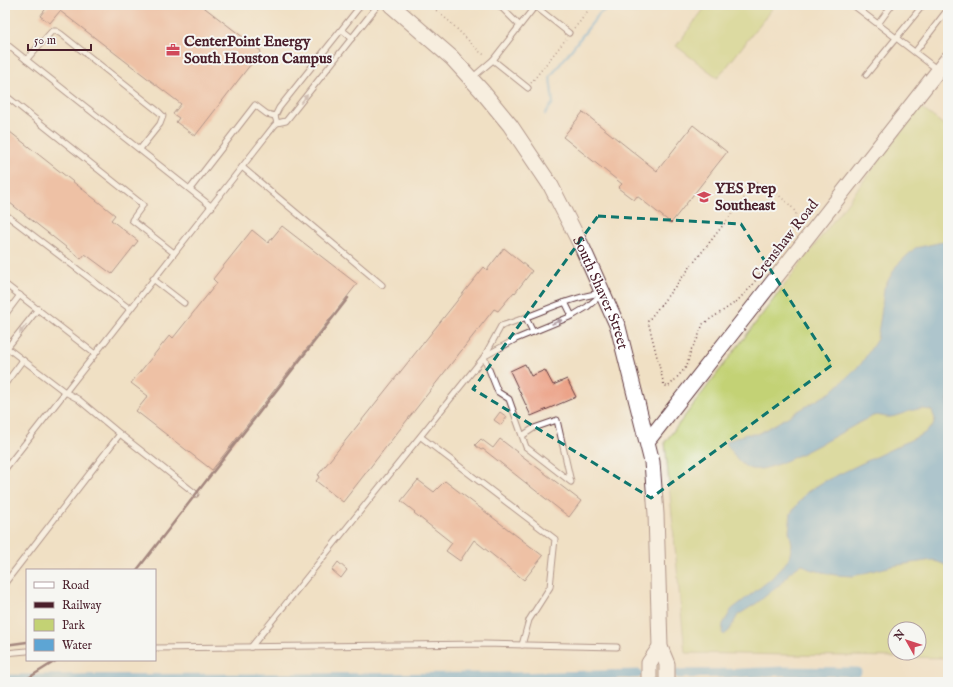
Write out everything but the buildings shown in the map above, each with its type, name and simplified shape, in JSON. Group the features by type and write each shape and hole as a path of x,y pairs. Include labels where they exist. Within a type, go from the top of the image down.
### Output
{"main road":[{"name":"South Shaver Street","path":"390,5 452,58 510,125 551,186 583,249 618,327 652,462 656,514 660,647 667,664 667,682"},
{"name":"Crenshaw Road","path":"647,442 948,58"},
{"path":"649,682 649,662 660,647"}],"lane":[{"path":"277,123 275,116 279,108 361,5"},
{"path":"5,469 277,123 286,121 378,5"},
{"path":"499,5 519,26"},
{"path":"471,79 493,60 535,5 570,33"},
{"path":"853,5 938,70"},
{"path":"878,24 892,5"},
{"path":"866,75 923,5"},
{"path":"915,52 948,9"},
{"path":"342,30 352,38"},
{"path":"26,60 52,31 56,31 61,34 159,112 162,116 160,124 140,149"},
{"path":"5,43 190,188 212,207"},
{"path":"493,60 528,88"},
{"path":"5,95 143,205 132,220 174,253"},
{"path":"190,188 255,105 267,114 275,116"},
{"path":"242,167 382,285"},
{"path":"5,214 130,309"},
{"path":"153,279 184,303"},
{"path":"5,284 95,354"},
{"path":"251,647 484,357 501,326 583,296 603,293"},
{"path":"484,357 516,339 572,316 587,308 603,293"},
{"path":"5,315 20,295"},
{"path":"565,302 572,316"},
{"path":"38,309 6,347 65,392 78,399 196,494"},
{"path":"526,318 533,332"},
{"path":"484,357 498,392 509,400 522,436 526,447 570,482 557,420 534,428 522,436"},
{"path":"5,384 23,360"},
{"path":"5,583 120,434"},
{"path":"421,436 555,539 550,587 530,620 522,645"},
{"path":"156,648 522,645 617,647"},
{"path":"5,653 26,651"}],"path":[{"path":"430,5 450,22 480,52 493,60"},
{"path":"528,88 551,57 565,42 570,33 592,5"},
{"path":"756,183 767,185 791,206 796,213 796,222 785,242 768,260 747,292 736,302 703,324 697,340 691,350 686,366 668,387 664,385 648,321 756,183"}],"highlighted area":[{"path":"598,216 741,224 832,365 651,498 473,389"}],"green space":[{"path":"707,5 775,5 718,78 676,46"},
{"path":"920,107 948,128 948,658 927,658 927,621 887,621 887,657 685,653 665,442"}],"water":[{"path":"643,5 636,12 619,11 611,6"},
{"path":"948,241 948,566 933,560 892,566 853,576 835,575 809,569 802,564 789,573 784,581 757,603 738,615 729,631 724,635 722,633 723,624 732,609 771,579 789,559 792,544 789,531 791,513 807,492 823,482 923,434 933,426 935,419 932,411 927,409 916,409 891,417 878,415 873,416 793,458 762,469 751,469 743,465 726,443 727,441 746,434 758,434 831,392 861,364 877,339 884,288 896,266 915,248"}],"waterway":[{"path":"545,114 553,103 550,77 600,13 611,6"},
{"path":"679,674 782,671 857,672"},
{"path":"5,679 507,677 638,674"}],"railway":[{"path":"138,569 348,298"},
{"path":"5,645 26,642"},
{"path":"22,682 55,661"}],"place":[{"name":"CenterPoint Energy South Houston Campus","path":"173,50"},
{"name":"YES Prep Southeast","path":"704,197"}]}
